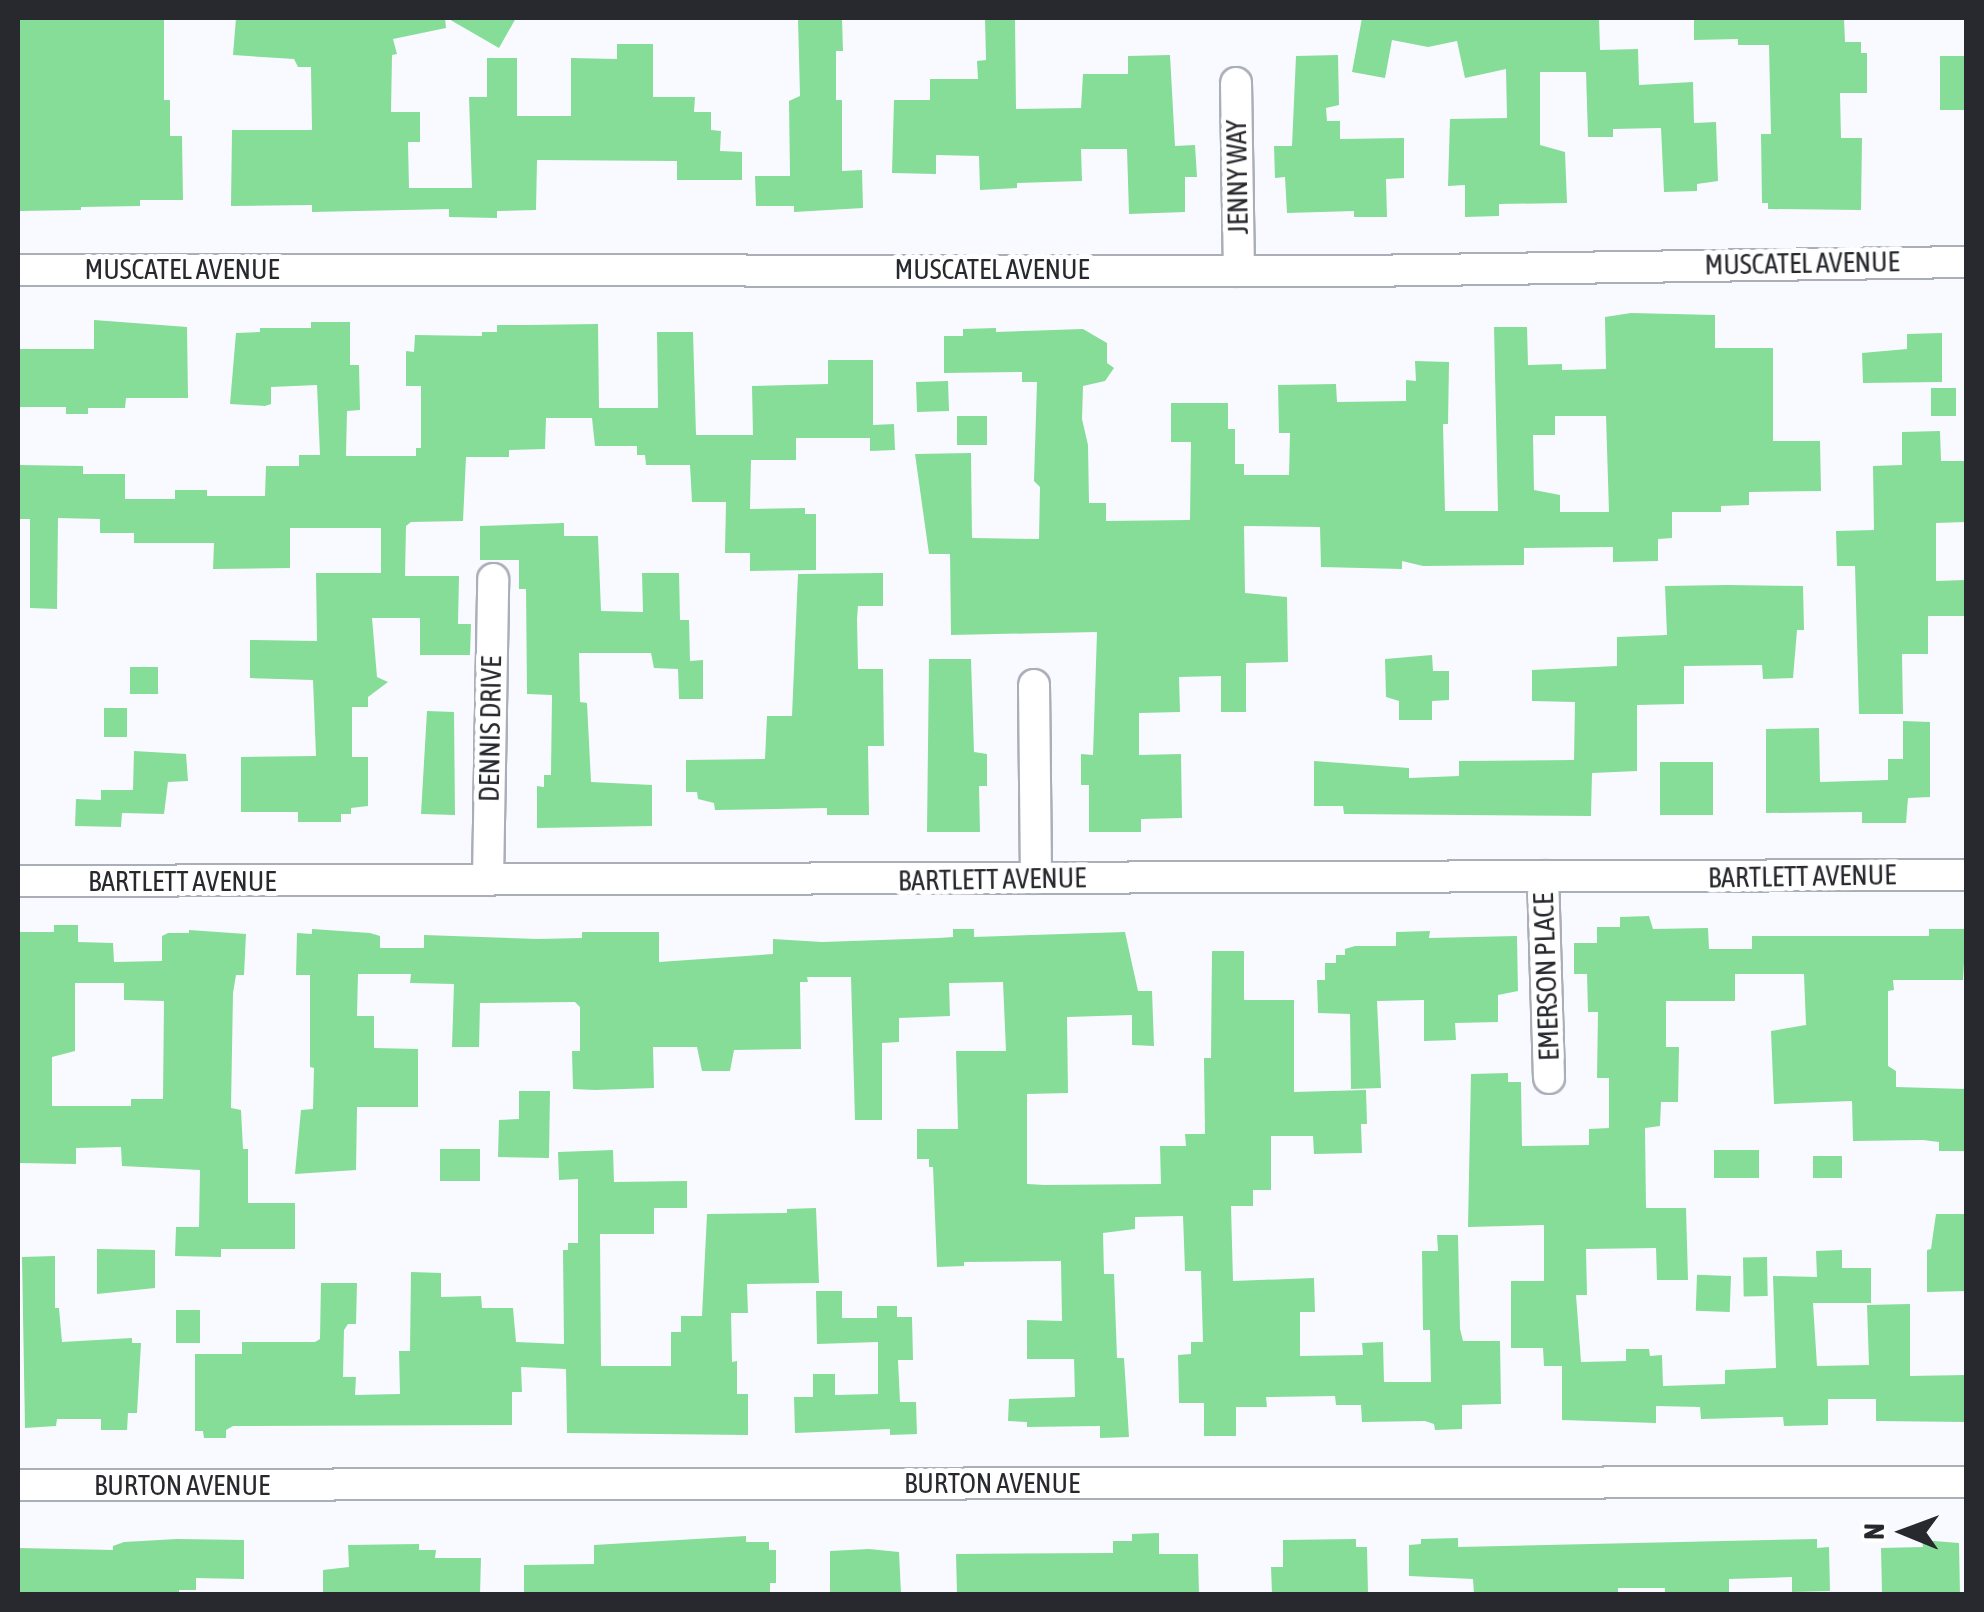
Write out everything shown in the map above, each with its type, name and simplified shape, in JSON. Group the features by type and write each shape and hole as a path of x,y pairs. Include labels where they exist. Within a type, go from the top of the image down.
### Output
{"street":[{"name":"JENNY WAY","path":"1236,83 1239,271"},
{"name":"MUSCATEL AVENUE","path":"18,270 1239,271 1966,262"},
{"name":"DENNIS DRIVE","path":"488,880 492,579"},
{"path":"1034,685 1036,878"},
{"name":"EMERSON PLACE","path":"1543,876 1549,1078"},
{"name":"BARTLETT AVENUE","path":"18,881 1966,876"},
{"name":"BURTON AVENUE","path":"18,1485 1966,1482"}],"building":[{"path":"18,18 164,18 164,100 170,100 170,136 182,136 183,200 140,200 140,206 81,210 18,211"},
{"path":"236,18 445,18 446,28 393,39 397,54 392,55 391,112 420,112 420,142 408,142 409,188 472,188 469,97 487,97 487,58 517,58 517,116 571,116 571,58 617,59 617,44 653,44 653,97 695,97 694,112 711,112 711,130 721,131 720,151 742,152 742,180 677,180 677,161 537,160 536,210 497,211 497,218 449,217 449,209 312,212 312,205 231,206 232,130 312,130 311,67 298,67 294,59 233,55"},
{"path":"447,18 516,18 499,48"},
{"path":"798,18 842,18 843,51 836,51 836,100 842,100 842,171 862,170 863,208 794,212 794,206 756,206 755,176 790,176 789,101 800,96"},
{"path":"985,18 1015,18 1016,109 1081,108 1083,74 1128,74 1128,56 1170,55 1175,146 1195,145 1197,177 1185,177 1185,212 1129,214 1127,149 1081,149 1082,181 1017,183 1017,188 980,190 979,156 936,155 936,174 892,173 894,100 930,100 930,79 978,79 977,61 986,60"},
{"path":"1362,18 1599,18 1600,50 1638,49 1639,85 1693,82 1694,123 1716,122 1718,181 1697,184 1697,191 1664,192 1661,128 1613,129 1613,137 1588,137 1586,72 1540,72 1540,145 1565,152 1567,203 1499,204 1499,216 1465,217 1465,185 1448,186 1450,119 1507,118 1506,69 1465,78 1457,41 1428,47 1392,40 1385,78 1352,72"},
{"path":"1694,18 1844,18 1845,42 1861,42 1861,53 1867,53 1867,93 1840,93 1841,138 1862,138 1861,210 1768,209 1768,203 1762,203 1761,134 1771,134 1769,45 1738,45 1738,39 1694,40"},
{"path":"1338,55 1339,105 1326,108 1327,121 1340,121 1340,139 1404,138 1404,178 1386,179 1387,217 1354,217 1354,211 1287,213 1285,177 1275,178 1274,146 1292,146 1296,56"},
{"path":"1940,56 1966,56 1966,110 1940,110"},
{"path":"1631,313 1715,315 1715,348 1773,348 1773,441 1820,441 1821,491 1749,492 1749,505 1721,506 1721,512 1672,512 1672,538 1658,539 1658,561 1613,562 1613,547 1524,548 1524,565 1423,566 1402,561 1402,569 1321,567 1320,527 1244,526 1245,593 1287,597 1288,662 1246,663 1246,712 1221,712 1221,676 1179,677 1180,712 1139,713 1139,755 1181,754 1182,818 1141,819 1141,832 1089,832 1089,785 1081,785 1081,754 1093,755 1097,632 951,635 950,554 929,554 915,454 971,453 972,538 1039,539 1040,487 1034,481 1037,382 1022,382 1022,372 944,373 944,336 963,336 963,329 1083,329 1107,343 1107,363 1114,368 1105,381 1083,386 1089,503 1106,503 1106,521 1190,520 1191,442 1171,442 1171,403 1228,403 1228,429 1235,429 1235,464 1244,464 1244,475 1289,475 1290,433 1279,433 1278,385 1336,384 1337,402 1406,401 1406,380 1416,381 1415,361 1449,362 1448,424 1443,424 1445,511 1498,511 1494,327 1527,327 1528,365 1562,364 1562,370 1606,369 1605,317","holes":["1555,416 1606,416 1609,512 1560,512 1560,495 1534,490 1533,435 1555,435"]},
{"path":"94,320 187,327 188,398 126,398 125,408 88,408 88,414 66,414 66,407 18,407 18,349 94,349"},
{"path":"311,322 350,322 350,365 359,365 360,410 347,411 346,456 416,456 416,448 421,448 421,386 406,386 406,351 414,352 415,335 482,336 482,332 497,332 497,325 598,324 599,408 658,408 657,332 693,332 696,435 753,435 752,386 828,384 828,360 873,360 873,425 894,424 895,450 870,451 870,438 796,438 796,460 751,460 750,509 805,508 805,514 816,514 816,570 750,571 750,553 725,553 726,502 692,502 690,465 646,465 645,455 637,455 637,446 595,446 592,418 546,418 545,449 509,450 509,457 466,457 463,521 411,522 406,526 405,576 459,576 458,624 471,624 470,655 420,655 420,618 372,618 377,677 388,682 368,697 368,707 352,707 352,757 368,757 368,806 351,808 351,814 341,814 341,822 298,822 298,812 241,812 241,757 316,756 313,680 250,678 250,640 317,641 316,573 381,573 381,528 290,528 290,568 213,569 214,543 134,543 134,533 100,533 100,519 58,518 57,609 30,608 30,519 18,519 18,465 83,466 83,474 125,474 125,499 175,499 175,490 207,490 207,496 265,496 266,466 299,466 299,455 320,455 317,385 271,387 271,404 265,406 230,404 236,333 260,332 260,328 311,328"},
{"path":"1942,333 1942,382 1863,383 1862,353 1907,349 1907,334"},
{"path":"948,381 949,411 917,412 916,382"},
{"path":"1931,388 1956,388 1956,416 1931,416"},
{"path":"957,416 987,416 987,445 957,445"},
{"path":"1940,431 1941,461 1966,461 1966,522 1936,523 1936,581 1966,580 1966,616 1928,616 1928,654 1902,654 1903,714 1859,714 1855,566 1837,566 1836,531 1874,530 1873,466 1902,465 1902,432"},
{"path":"564,523 564,536 598,536 601,611 643,612 642,573 679,573 680,620 689,620 690,661 703,660 703,699 679,699 678,669 654,668 651,653 579,653 580,702 587,703 591,782 652,785 652,826 537,828 537,786 544,787 544,775 551,775 552,695 527,694 526,589 519,589 519,560 480,560 480,526"},
{"path":"883,573 883,606 858,606 857,619 858,669 883,669 884,746 868,746 869,815 827,815 827,808 715,810 714,803 698,799 697,792 686,792 686,760 765,759 767,716 792,716 798,574"},
{"path":"1665,586 1803,586 1804,630 1797,630 1793,678 1763,679 1762,665 1684,666 1684,704 1637,705 1637,771 1592,773 1591,816 1344,814 1343,806 1314,806 1314,761 1409,768 1409,778 1459,776 1459,761 1574,760 1575,702 1532,701 1532,670 1617,666 1617,637 1667,635"},
{"path":"1432,655 1433,671 1449,671 1449,700 1432,701 1432,720 1399,720 1399,701 1386,697 1385,659"},
{"path":"929,659 971,659 974,752 987,754 987,786 979,786 980,832 927,832"},
{"path":"130,667 158,667 158,694 130,694"},
{"path":"104,708 127,708 127,737 104,737"},
{"path":"427,711 454,712 455,815 421,814"},
{"path":"1903,721 1930,722 1930,797 1908,798 1906,823 1862,823 1862,812 1766,813 1766,729 1819,728 1820,782 1888,780 1888,759 1903,759"},
{"path":"134,751 186,754 188,781 168,782 164,814 122,813 121,827 75,826 76,799 101,800 101,790 133,790"},
{"path":"1660,762 1713,762 1713,815 1660,815"},
{"path":"1649,916 1653,929 1708,928 1709,949 1752,949 1752,936 1929,936 1929,929 1966,929 1963,980 1893,980 1894,990 1888,991 1888,1066 1896,1071 1896,1087 1966,1089 1966,1151 1939,1151 1939,1142 1923,1140 1853,1141 1852,1101 1774,1104 1771,1031 1806,1025 1804,974 1735,974 1735,1001 1666,1001 1666,1047 1679,1047 1678,1102 1661,1102 1660,1126 1645,1128 1646,1208 1686,1208 1688,1280 1657,1280 1656,1248 1586,1249 1587,1295 1576,1295 1581,1362 1626,1361 1626,1349 1649,1349 1650,1356 1662,1355 1663,1386 1725,1384 1725,1370 1776,1368 1773,1276 1817,1277 1816,1251 1842,1250 1842,1268 1871,1268 1871,1303 1813,1303 1817,1366 1869,1365 1867,1305 1910,1304 1910,1376 1966,1375 1966,1422 1876,1421 1876,1399 1828,1399 1828,1425 1784,1426 1783,1417 1701,1419 1700,1407 1656,1406 1656,1423 1562,1420 1562,1366 1544,1366 1543,1348 1511,1348 1511,1281 1544,1281 1544,1225 1468,1227 1471,1074 1508,1073 1508,1082 1521,1082 1522,1146 1589,1145 1589,1129 1609,1128 1609,1078 1597,1078 1598,1012 1588,1012 1587,974 1574,974 1574,943 1597,943 1597,927 1620,927 1620,917"},
{"path":"54,925 78,925 78,942 113,943 114,962 162,961 162,936 168,933 189,930 246,934 244,975 236,975 233,993 231,1108 241,1110 243,1149 248,1149 248,1203 295,1203 295,1249 221,1249 221,1257 175,1256 176,1227 199,1227 200,1170 122,1166 121,1147 76,1148 76,1164 18,1163 19,932 54,932","holes":["75,983 124,983 124,1000 164,1001 163,1099 131,1099 131,1106 52,1106 52,1057 75,1051"]},
{"path":"312,929 370,933 380,936 380,948 424,948 424,935 538,939 582,938 582,932 659,932 659,962 773,954 773,939 822,942 939,938 953,937 953,929 974,929 974,937 1125,932 1138,991 1152,991 1154,1046 1132,1045 1132,1015 1067,1017 1068,1093 1027,1094 1027,1184 1045,1185 1161,1184 1160,1146 1186,1146 1185,1134 1205,1134 1204,1058 1211,1058 1212,951 1244,951 1244,1000 1294,1000 1294,1092 1366,1090 1367,1124 1361,1124 1362,1153 1314,1154 1313,1136 1271,1136 1271,1190 1253,1190 1253,1206 1231,1206 1233,1281 1314,1278 1315,1312 1300,1312 1300,1356 1363,1355 1362,1343 1383,1342 1384,1382 1431,1382 1430,1330 1423,1330 1422,1251 1438,1251 1437,1235 1458,1235 1463,1341 1500,1341 1501,1404 1462,1405 1462,1429 1435,1430 1434,1424 1425,1421 1362,1422 1361,1405 1336,1405 1335,1396 1266,1397 1267,1407 1236,1407 1236,1436 1204,1436 1204,1403 1179,1403 1178,1355 1191,1354 1191,1342 1203,1342 1201,1271 1185,1271 1183,1216 1135,1217 1135,1229 1103,1233 1104,1274 1114,1274 1117,1358 1124,1358 1129,1437 1100,1438 1100,1426 1027,1427 1027,1422 1008,1421 1009,1399 1075,1397 1074,1359 1027,1359 1027,1320 1062,1321 1061,1261 964,1262 964,1266 937,1267 933,1167 929,1167 929,1159 917,1159 917,1129 958,1129 956,1051 1006,1051 1003,982 949,983 950,1016 899,1018 899,1042 882,1043 882,1120 855,1120 851,977 807,977 808,982 800,982 801,1049 734,1050 730,1071 702,1071 697,1047 653,1047 654,1088 595,1090 573,1089 572,1051 580,1051 580,1007 575,1002 480,1003 479,1047 452,1047 454,984 410,983 411,974 358,974 357,1016 374,1016 374,1048 418,1049 418,1107 357,1107 356,1170 295,1174 301,1110 313,1109 314,1068 310,1067 310,975 296,975 297,933 312,934"},
{"path":"1430,931 1429,938 1517,936 1518,991 1498,995 1498,1022 1455,1023 1456,1040 1424,1041 1424,1000 1377,1001 1381,1088 1351,1089 1350,1014 1318,1013 1317,980 1325,980 1325,963 1336,963 1336,955 1345,955 1345,949 1355,946 1396,946 1396,932"},
{"path":"519,1091 550,1091 549,1158 498,1157 499,1120 519,1119"},
{"path":"440,1149 480,1149 480,1181 440,1181"},
{"path":"613,1150 614,1182 687,1181 687,1208 654,1208 654,1234 600,1234 601,1366 671,1366 671,1332 681,1332 681,1316 702,1316 707,1214 787,1213 787,1209 816,1208 819,1283 747,1284 748,1313 731,1313 732,1362 737,1361 737,1394 748,1394 748,1435 567,1433 566,1369 521,1367 522,1392 512,1392 512,1425 233,1426 226,1430 226,1438 204,1438 203,1431 195,1431 195,1354 242,1354 242,1342 315,1342 320,1339 321,1283 357,1283 356,1324 348,1324 344,1330 343,1377 356,1377 355,1395 400,1394 399,1351 410,1351 411,1272 441,1273 441,1297 481,1296 482,1308 513,1308 516,1342 564,1344 563,1250 568,1250 568,1243 578,1243 578,1179 559,1180 558,1152"},
{"path":"1714,1150 1759,1150 1759,1178 1714,1178"},
{"path":"1813,1156 1842,1156 1842,1178 1813,1178"},
{"path":"1936,1214 1966,1214 1966,1291 1927,1292 1927,1250 1931,1249"},
{"path":"97,1249 155,1250 155,1288 97,1294"},
{"path":"55,1256 55,1308 59,1308 62,1342 132,1338 132,1343 141,1343 137,1413 128,1413 127,1430 101,1430 101,1419 57,1419 56,1426 25,1428 22,1257"},
{"path":"1743,1257 1767,1257 1768,1296 1744,1296"},
{"path":"1697,1275 1731,1276 1730,1312 1696,1311"},
{"path":"816,1291 842,1291 842,1318 877,1318 877,1306 897,1306 897,1317 912,1317 913,1360 898,1360 900,1402 916,1402 917,1434 890,1435 890,1429 795,1433 794,1397 813,1397 813,1374 835,1374 835,1395 878,1394 878,1342 817,1344"},
{"path":"176,1310 200,1310 200,1343 176,1343"},
{"path":"1159,1533 1159,1554 1198,1554 1199,1594 957,1594 956,1554 1113,1553 1113,1541 1132,1541 1132,1534"},
{"path":"746,1536 746,1542 769,1542 769,1550 776,1550 776,1583 770,1583 770,1594 524,1594 524,1565 594,1564 594,1545"},
{"path":"1458,1538 1458,1547 1817,1539 1817,1548 1829,1547 1830,1591 1792,1592 1792,1577 1729,1579 1729,1594 1665,1594 1665,1588 1618,1588 1618,1594 1474,1594 1473,1579 1409,1576 1409,1545 1421,1544 1421,1539"},
{"path":"1356,1539 1356,1547 1367,1547 1368,1594 1272,1594 1271,1567 1283,1567 1283,1540"},
{"path":"244,1540 244,1579 196,1578 196,1590 179,1590 179,1594 18,1594 19,1548 113,1550 113,1546 124,1542"},
{"path":"1922,1540 1959,1543 1960,1594 1882,1594 1881,1548 1923,1547"},
{"path":"419,1544 419,1550 436,1550 435,1558 481,1558 480,1594 323,1594 323,1570 349,1567 348,1545"},
{"path":"830,1551 899,1552 901,1594 830,1594"}]}
